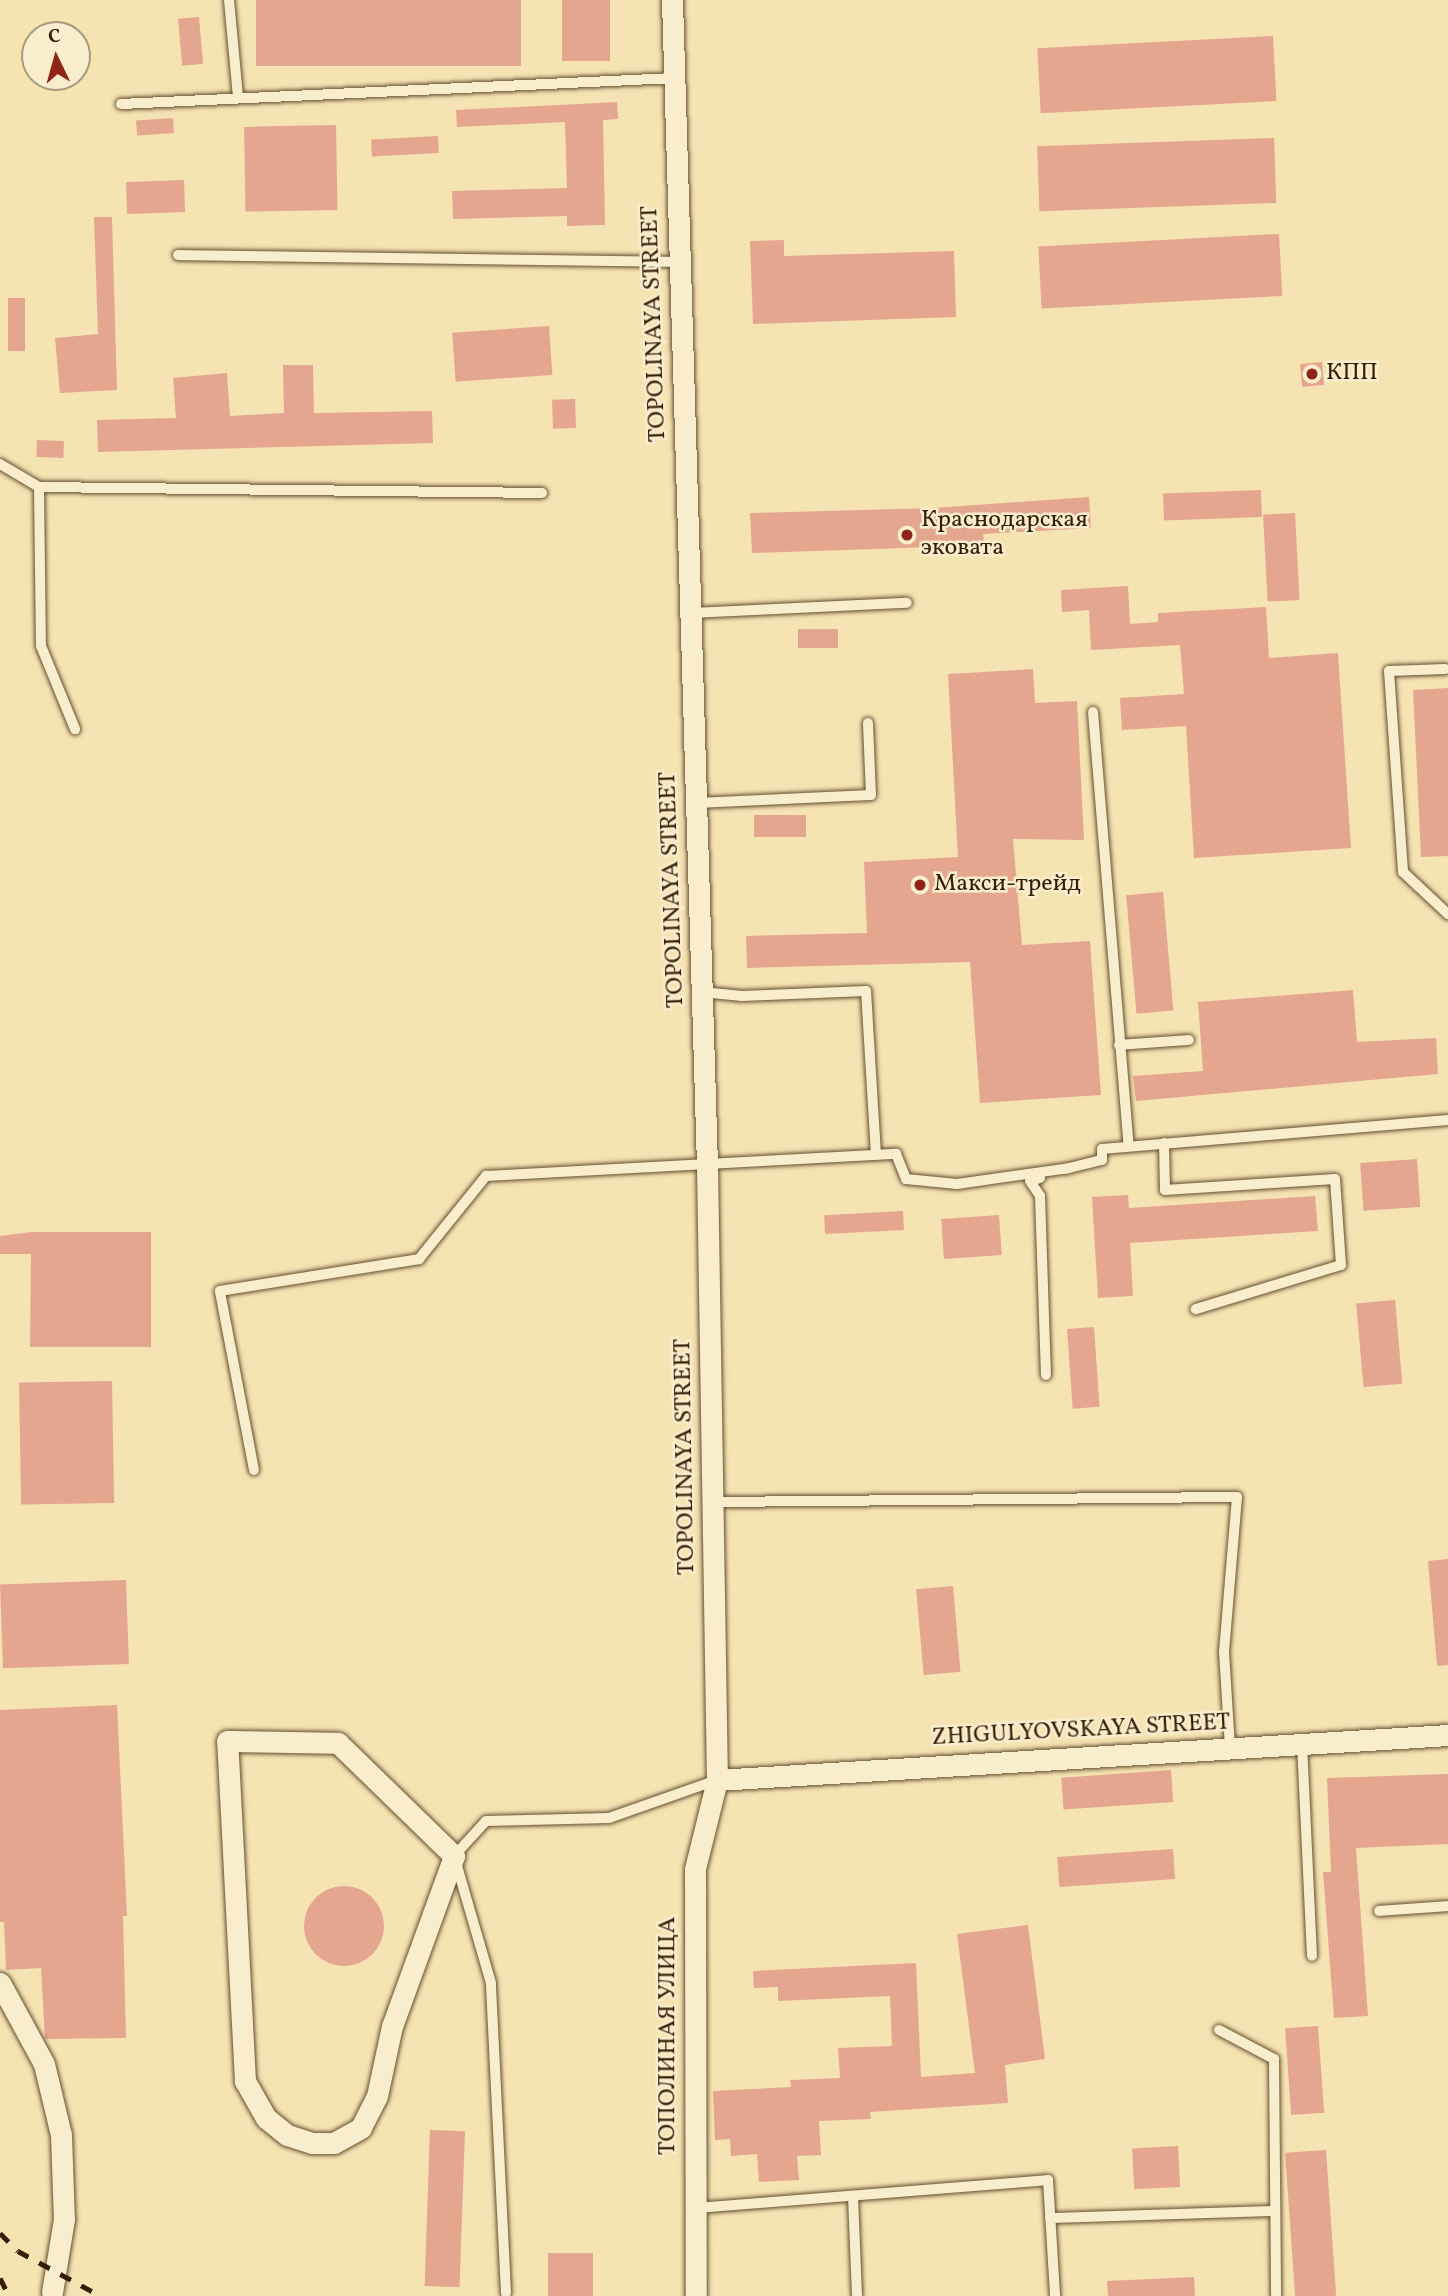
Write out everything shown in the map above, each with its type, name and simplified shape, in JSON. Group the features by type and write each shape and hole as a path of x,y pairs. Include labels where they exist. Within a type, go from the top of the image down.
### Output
{"street":[{"name":"TOPOLINAYA STREET","path":"672,0 707,1166 717,1780"},
{"name":"ZHIGULYOVSKAYA STREET","path":"717,1780 1448,1735"},
{"path":"227,1741 338,1743 454,1856 392,2026 377,2096 361,2128 334,2143 312,2143 287,2135 266,2118 245,2081 227,1741"},
{"name":"ТОПОЛИНАЯ УЛИЦА","path":"696,2296 695,1869 717,1780"},
{"path":"0,1983 44,2064 61,2135 64,2220 52,2294"}],"lane":[{"path":"229,0 238,97"},
{"path":"121,104 674,78"},
{"path":"178,255 680,262"},
{"path":"0,464 38,487 542,493"},
{"path":"38,487 41,646 75,729"},
{"path":"691,613 907,603"},
{"path":"1445,669 1388,671 1402,872 1448,914"},
{"path":"1093,712 1129,1146"},
{"path":"696,803 871,795 868,723"},
{"path":"702,992 742,996 866,991 876,1155"},
{"path":"1119,1045 1189,1040"},
{"path":"1046,1375 1041,1196 1030,1181 1102,1160 1102,1149 1448,1120"},
{"path":"1164,1143 1165,1191 1335,1179 1341,1265 1196,1309"},
{"path":"254,1470 219,1290 419,1259 486,1176 896,1154 906,1178 957,1184 1069,1168"},
{"path":"713,1502 1237,1497 1224,1652 1230,1748"},
{"path":"1302,1744 1312,1956"},
{"path":"506,2294 491,1983 454,1856 486,1821 609,1818 717,1780"},
{"path":"1379,1911 1448,1906"},
{"path":"1219,2030 1273,2059 1276,2296"},
{"path":"695,2208 1048,2180 1055,2296"},
{"path":"853,2196 858,2296"},
{"path":"1051,2218 1274,2211"}],"building":[{"path":"256,0 521,0 521,66 256,66"},
{"path":"562,0 610,0 610,61 562,61"},
{"path":"199,17 203,64 182,66 178,19"},
{"path":"1273,36 1276,101 1041,113 1037,48"},
{"path":"617,102 618,119 603,120 605,225 567,226 567,216 453,219 452,191 567,188 565,122 457,127 456,110"},
{"path":"173,118 174,133 137,136 136,121"},
{"path":"336,125 337,210 245,212 244,127"},
{"path":"438,136 439,153 372,156 371,140"},
{"path":"1274,138 1276,203 1039,211 1037,146"},
{"path":"184,180 185,212 127,214 126,182"},
{"path":"94,217 112,217 117,390 60,393 55,338 98,334"},
{"path":"1279,234 1282,296 1042,309 1038,247"},
{"path":"784,240 784,256 954,251 956,317 753,324 750,241"},
{"path":"8,298 25,298 25,351 8,351"},
{"path":"549,326 552,375 456,382 452,333"},
{"name":"КПП","path":"1322,362 1324,385 1302,387 1300,364"},
{"path":"283,365 313,365 314,413 432,411 433,443 98,452 97,420 176,418 173,378 227,373 230,416 284,413"},
{"path":"575,399 576,428 553,429 552,400"},
{"path":"37,440 64,441 63,458 36,457"},
{"path":"1261,490 1262,517 1164,520 1163,493"},
{"path":"1089,497 1091,528 983,534 984,542 934,547 752,553 750,513 933,508"},
{"path":"1295,513 1300,600 1268,602 1263,515"},
{"path":"1128,586 1130,624 1158,622 1158,613 1266,607 1269,658 1338,653 1351,848 1194,858 1186,726 1122,730 1120,698 1184,694 1180,645 1091,650 1089,610 1062,612 1061,590"},
{"path":"798,629 838,629 838,648 798,648"},
{"path":"1033,669 1035,703 1077,701 1084,840 1013,839 1022,945 1090,941 1101,1095 980,1103 970,962 747,968 746,936 867,933 864,862 958,857 948,674"},
{"path":"1448,688 1448,856 1421,857 1413,690"},
{"path":"754,815 806,815 806,837 754,837"},
{"path":"1163,892 1173,1011 1137,1014 1126,895"},
{"path":"1353,990 1357,1042 1436,1038 1438,1074 1136,1101 1133,1076 1203,1071 1198,1002"},
{"path":"1417,1159 1420,1207 1363,1211 1360,1163"},
{"path":"1128,1195 1129,1208 1315,1196 1318,1231 1130,1243 1133,1296 1098,1298 1092,1197"},
{"path":"903,1211 904,1230 825,1234 824,1215"},
{"path":"999,1215 1002,1255 944,1259 941,1219"},
{"path":"31,1232 151,1232 151,1347 30,1347 31,1254 0,1254 0,1236"},
{"path":"1395,1300 1402,1384 1363,1387 1356,1303"},
{"path":"1094,1327 1100,1407 1073,1409 1067,1329"},
{"path":"112,1381 114,1503 21,1505 19,1383"},
{"path":"1448,1559 1448,1665 1437,1666 1428,1561"},
{"path":"126,1580 129,1664 3,1668 0,1584"},
{"path":"953,1586 960,1672 924,1675 916,1589"},
{"path":"117,1705 127,1916 123,1916 126,2038 45,2039 41,1968 6,1970 4,1922 0,1922 0,1710"},
{"path":"1171,1770 1173,1802 1064,1810 1061,1778"},
{"path":"1448,1774 1448,1844 1356,1848 1368,2016 1334,2018 1323,1872 1331,1872 1327,1778"},
{"path":"1173,1849 1175,1879 1059,1887 1057,1857"},
{"path":"344,1886 359,1889 372,1898 381,1911 384,1926 381,1941 372,1954 359,1963 344,1966 329,1963 316,1954 307,1941 304,1926 307,1911 316,1898 329,1889"},
{"path":"1028,1925 1045,2059 1005,2065 1008,2103 870,2112 871,2119 819,2121 821,2155 797,2156 799,2180 759,2182 757,2154 731,2156 730,2139 715,2140 713,2091 791,2087 790,2080 840,2078 838,2048 892,2046 890,1996 778,2001 778,1987 754,1988 753,1971 916,1963 921,2077 975,2073 957,1934"},
{"path":"1318,2026 1324,2113 1291,2115 1285,2028"},
{"path":"430,2130 465,2131 460,2287 425,2286"},
{"path":"1178,2146 1180,2187 1134,2189 1132,2148"},
{"path":"1326,2150 1336,2296 1295,2296 1285,2153"},
{"path":"548,2253 593,2253 593,2296 548,2296"},
{"path":"1194,2277 1195,2296 1108,2296 1107,2281"}],"railway":[{"path":"0,2233 18,2251 101,2296"},
{"path":"0,2278 9,2296"}],"place":[{"name":"КПП","path":"1312,374"},
{"name":"Краснодарская эковата","path":"907,535"},
{"name":"Макси-трейд","path":"920,885"}]}
